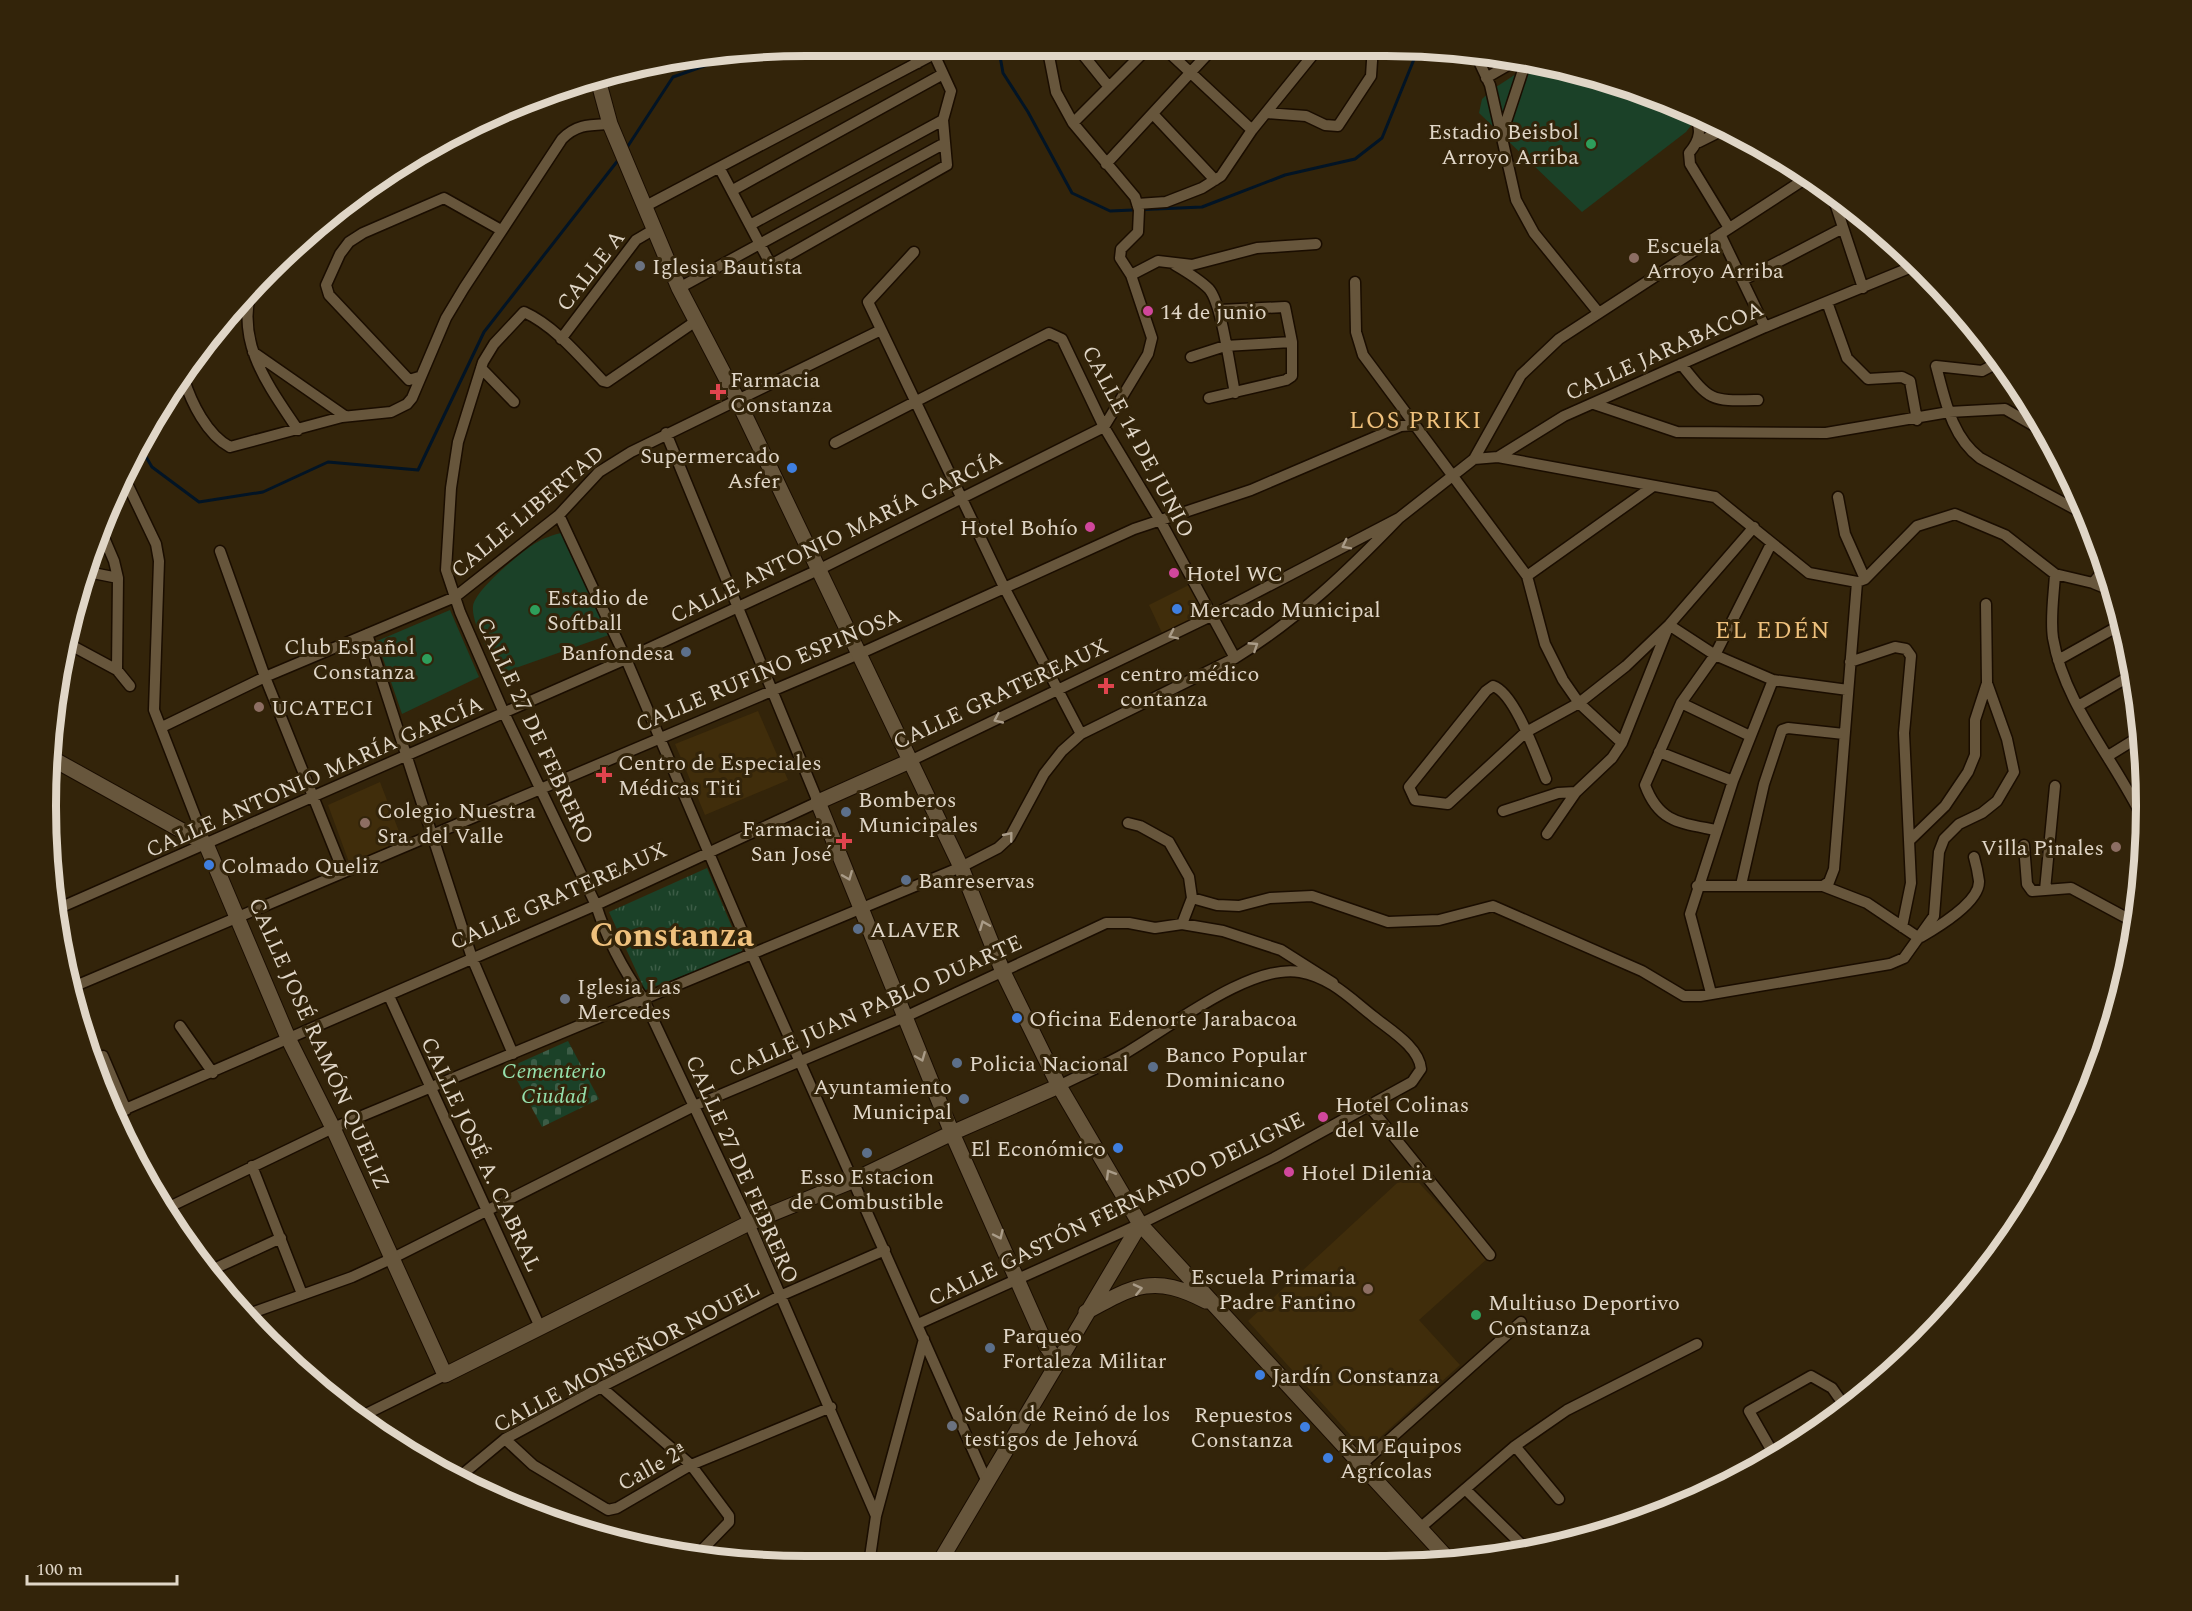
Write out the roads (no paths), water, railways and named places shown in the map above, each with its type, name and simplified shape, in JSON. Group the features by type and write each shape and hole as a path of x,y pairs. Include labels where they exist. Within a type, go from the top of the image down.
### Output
{"main road":[{"path":"599,84 610,124 679,288 737,399 961,867 1003,972 1059,1086 1140,1224 1443,1553"},
{"path":"57,761 206,844"},
{"name":"CALLE GRATEREAUX","path":"818,802 910,761"},
{"path":"818,802 952,1133 1019,1279 1047,1347 1057,1361"},
{"name":"CALLE JOSÉ RAMÓN QUELIZ","path":"206,844 289,1040 333,1128 445,1374"},
{"path":"445,1374 749,1223 852,1181 952,1133 1059,1086"},
{"path":"943,1556 1085,1313 1140,1224"},
{"path":"1085,1313 1124,1292 1166,1284 1217,1306"}],"street":[{"path":"914,56 918,63"},
{"path":"644,207 720,169 930,56"},
{"path":"720,169 771,265 947,165 943,120 951,91 935,56"},
{"path":"1049,56 1056,93 1073,123 1135,197 1137,204 1138,232 1120,253 1120,258 1131,275 1152,338 1148,354 1104,427"},
{"path":"1084,56 1109,87"},
{"path":"1073,123 1140,56"},
{"path":"1172,56 1252,130"},
{"path":"1106,164 1206,56"},
{"path":"1137,204 1166,202 1202,188 1215,180 1230,165 1252,130 1312,56"},
{"path":"1267,114 1306,116 1326,125 1338,126 1368,82 1373,56"},
{"path":"1478,61 1486,78 1516,200 1534,233 1598,312"},
{"path":"1486,78 1507,66"},
{"path":"1501,137 1524,69"},
{"path":"733,190 943,74"},
{"path":"1153,114 1215,180"},
{"path":"750,225 943,120"},
{"path":"186,384 204,420 226,446 234,447 345,416 398,410 412,398 446,318 501,230 571,130 582,125 610,124"},
{"path":"1698,124 1700,130 1699,142"},
{"path":"1717,133 1699,142 1689,153 1690,164 1724,231 1764,327"},
{"path":"679,288 945,143"},
{"name":"CALLE GRATEREAUX","path":"910,761 1211,616 1399,518 1474,459 1521,375 1559,339 1802,181"},
{"path":"419,377 409,380 328,295 326,285 340,254 350,242 363,233 444,198 501,230"},
{"path":"1835,205 1863,288"},
{"path":"1743,280 1843,228"},
{"name":"CALLE A","path":"561,339 636,240 654,230"},
{"path":"1131,275 1158,261 1192,265 1257,248 1316,244"},
{"path":"914,252 868,302 1004,587 1081,734"},
{"path":"1169,261 1192,274 1210,291 1219,310 1235,393"},
{"name":"CALLE JARABACOA","path":"1498,457 1564,416 1764,327 1909,268"},
{"path":"1355,282 1355,315 1363,355 1403,405 1415,425 1527,576 1545,644 1563,680 1579,703 1622,742"},
{"path":"250,302 247,325 251,350 298,430"},
{"path":"1827,302 1851,364 1868,379 1902,377 1910,381 1917,420"},
{"path":"1209,398 1286,380 1292,376 1292,342 1285,307 1219,310"},
{"name":"CALLE 27 DE FEBRERO","path":"561,339 534,316 524,312 494,344 481,368 454,460 446,560 454,597 504,713 596,905 606,937 623,969 644,998 749,1223 831,1407 876,1516"},
{"path":"561,339 603,381 611,380 696,321"},
{"name":"CALLE LIBERTAD","path":"162,727 265,677 454,597 559,515 599,472 666,434 881,330"},
{"name":"CALLE 14 DE JUNIO","path":"835,443 1049,333 1062,339 1104,427 1161,522 1235,658"},
{"path":"1191,357 1225,346 1292,342"},
{"path":"251,350 345,416"},
{"path":"1681,364 1702,392 1716,401 1758,400"},
{"path":"1993,365 1982,370 1936,366 1949,412 1967,448 1980,458 2075,509"},
{"path":"481,368 513,402"},
{"path":"1594,404 1677,432 1700,434 1826,433 1917,420 1949,412 2005,409 2032,425"},
{"name":"CALLE RUFINO ESPINOSA","path":"78,985 432,832 859,654 1134,529 1161,522 1251,490 1401,426 1415,425"},
{"name":"CALLE ANTONIO MARÍA GARCÍA","path":"63,907 408,757 626,659 818,570 1104,427"},
{"path":"666,434 818,802"},
{"path":"1474,459 1498,457 1652,487 1715,496 1809,573 1861,581"},
{"name":"CALLE JOSÉ RAMÓN QUELIZ","path":"128,485 156,544 159,561 154,710 206,844"},
{"path":"1527,576 1652,487"},
{"path":"1823,886 1832,878 1850,662 1861,581 1845,534 1838,497"},
{"path":"1861,581 1917,526 1955,514 2005,535 2055,574 2104,588"},
{"path":"559,515 626,659 752,954 987,1482"},
{"path":"172,1206 333,1128 961,867 998,848 1010,837 1044,774 1062,751 1081,734 1235,658 1259,643 1351,568 1399,518"},
{"path":"1546,779 1526,732 1500,688 1494,686 1486,691 1409,787 1410,794 1415,801 1442,806 1458,795 1526,732 1579,703 1626,666 1669,624 1754,527"},
{"path":"105,539 118,578 117,670"},
{"path":"1716,830 1669,819 1651,802 1645,785 1681,703 1715,655 1771,544"},
{"path":"220,550 265,677 316,797 343,871"},
{"path":"92,573 118,578"},
{"path":"2055,574 2052,636 2058,660 2078,706 2108,756 2136,794"},
{"path":"2093,583 2100,574"},
{"path":"1911,839 1945,806 1968,772 1975,755 1975,720 1987,683 1986,604"},
{"path":"1669,624 1715,655 1773,680 1848,690"},
{"path":"1547,834 1576,792 1612,758 1622,742 1669,624"},
{"path":"2058,660 2115,628"},
{"path":"367,634 472,958 513,1054"},
{"path":"73,646 117,670 130,686"},
{"path":"1850,662 1895,647 1905,649 1911,656 1904,734 1911,839 1911,883 1902,927"},
{"path":"2078,706 2125,679"},
{"path":"1711,993 1690,914 1697,886 1733,781 1773,680"},
{"path":"1192,898 1217,905 1239,906 1270,898 1312,896 1388,922 1439,921 1493,906 1642,971 1684,996 1890,964 1904,958 1934,915 1939,852 1944,839 1959,824 1982,813 1997,801 2014,772 2007,739 1987,683"},
{"path":"1681,703 1750,736"},
{"path":"1741,885 1764,784 1782,730 1788,728 1844,734"},
{"path":"2108,756 2133,740"},
{"path":"1659,752 1733,781"},
{"path":"2045,890 2055,786"},
{"path":"1503,811 1558,793 1576,792"},
{"name":"CALLE GRATEREAUX","path":"121,1112 596,905 818,802"},
{"path":"1128,823 1140,826 1169,842 1190,877 1192,898 1182,924"},
{"path":"2024,845 2029,889 2032,891 2071,888 2127,918"},
{"path":"1918,938 1949,921 1975,893 1979,883 1974,856"},
{"path":"1697,886 1823,886 1867,903 1918,938"},
{"name":"CALLE JUAN PABLO DUARTE","path":"253,1312 352,1276 393,1258 694,1106 801,1063 905,1017 1106,923 1129,923 1155,928 1182,924 1223,931 1281,950 1333,983"},
{"path":"1059,1086 1125,1054 1234,989 1263,975 1300,972 1333,983"},
{"name":"CALLE GASTÓN FERNANDO DELIGNE","path":"918,1324 1140,1224 1274,1158 1412,1082 1421,1069 1420,1059 1397,1035 1333,983"},
{"name":"CALLE JOSÉ A. CABRAL","path":"389,996 540,1327"},
{"path":"180,1026 213,1073"},
{"path":"103,1056 126,1110"},
{"path":"1369,1106 1490,1255"},
{"path":"252,1166 302,1294"},
{"path":"216,1268 281,1238"},
{"name":"CALLE MONSEÑOR NOUEL","path":"464,1473 505,1439 602,1387 780,1296 885,1250"},
{"path":"1362,1464 1521,1322"},
{"path":"869,1556 876,1516 924,1339"},
{"path":"1420,1527 1515,1446 1567,1410 1697,1344"},
{"path":"367,1414 445,1374"},
{"path":"1771,1449 1749,1411 1811,1376 1832,1388 1841,1402"},
{"path":"602,1387 691,1465 730,1520 703,1548"},
{"name":"Calle 2ª","path":"505,1439 533,1465 608,1510 617,1508 691,1465 831,1407"},
{"path":"1515,1446 1559,1499"},
{"path":"1465,1489 1520,1543"}],"waterway":[{"path":"1000,56 1003,73 1028,112 1072,193 1110,211 1202,207 1285,175 1355,159 1382,138 1415,57"},
{"path":"626,149 673,77 718,61"},
{"path":"144,453 152,467 199,502 263,492 328,462 418,470 484,332 619,159"}],"place":[{"name":"Estadio Beisbol Arroyo Arriba","path":"1591,144"},
{"name":"Escuela Arroyo Arriba","path":"1634,258"},
{"name":"Iglesia Bautista","path":"640,266"},
{"name":"14 de junio","path":"1148,311"},
{"name":"Farmacia Constanza","path":"718,392"},
{"name":"Supermercado Asfer","path":"792,468"},
{"name":"Hotel Bohío","path":"1090,527"},
{"name":"Hotel WC","path":"1174,573"},
{"name":"Mercado Municipal","path":"1177,609"},
{"name":"Estadio de Softball","path":"535,610"},
{"name":"Banfondesa","path":"686,652"},
{"name":"Club Español Constanza","path":"427,659"},
{"name":"centro médico contanza","path":"1106,686"},
{"name":"UCATECI","path":"259,707"},
{"name":"Centro de Especiales Médicas Titi","path":"604,775"},
{"name":"Bomberos Municipales","path":"846,812"},
{"name":"Colegio Nuestra Sra. del Valle","path":"365,823"},
{"name":"Farmacia San José","path":"844,841"},
{"name":"Villa Pinales","path":"2116,847"},
{"name":"Colmado Queliz","path":"209,865"},
{"name":"Banreservas","path":"906,880"},
{"name":"ALAVER","path":"858,929"},
{"name":"Iglesia Las Mercedes","path":"565,999"},
{"name":"Oficina Edenorte Jarabacoa","path":"1017,1018"},
{"name":"Policia Nacional","path":"957,1063"},
{"name":"Banco Popular Dominicano","path":"1153,1067"},
{"name":"Ayuntamiento Municipal","path":"964,1099"},
{"name":"Hotel Colinas del Valle","path":"1323,1117"},
{"name":"El Económico","path":"1118,1148"},
{"name":"Esso Estacion de Combustible","path":"867,1153"},
{"name":"Hotel Dilenia","path":"1289,1172"},
{"name":"Escuela Primaria Padre Fantino","path":"1368,1289"},
{"name":"Multiuso Deportivo Constanza","path":"1476,1315"},
{"name":"Parqueo Fortaleza Militar","path":"990,1348"},
{"name":"Jardín Constanza","path":"1260,1375"},
{"name":"Salón de Reinó de los testigos de Jehová","path":"952,1426"},
{"name":"Repuestos Constanza","path":"1305,1427"},
{"name":"KM Equipos Agrícolas","path":"1328,1458"}],"district":[{"name":"LOS PRIKI","path":"1416,420"},
{"name":"EL EDÉN","path":"1773,630"},
{"name":"Constanza","path":"672,934"}],"park label":[{"name":"Cementerio Ciudad","path":"554,1082"}]}
